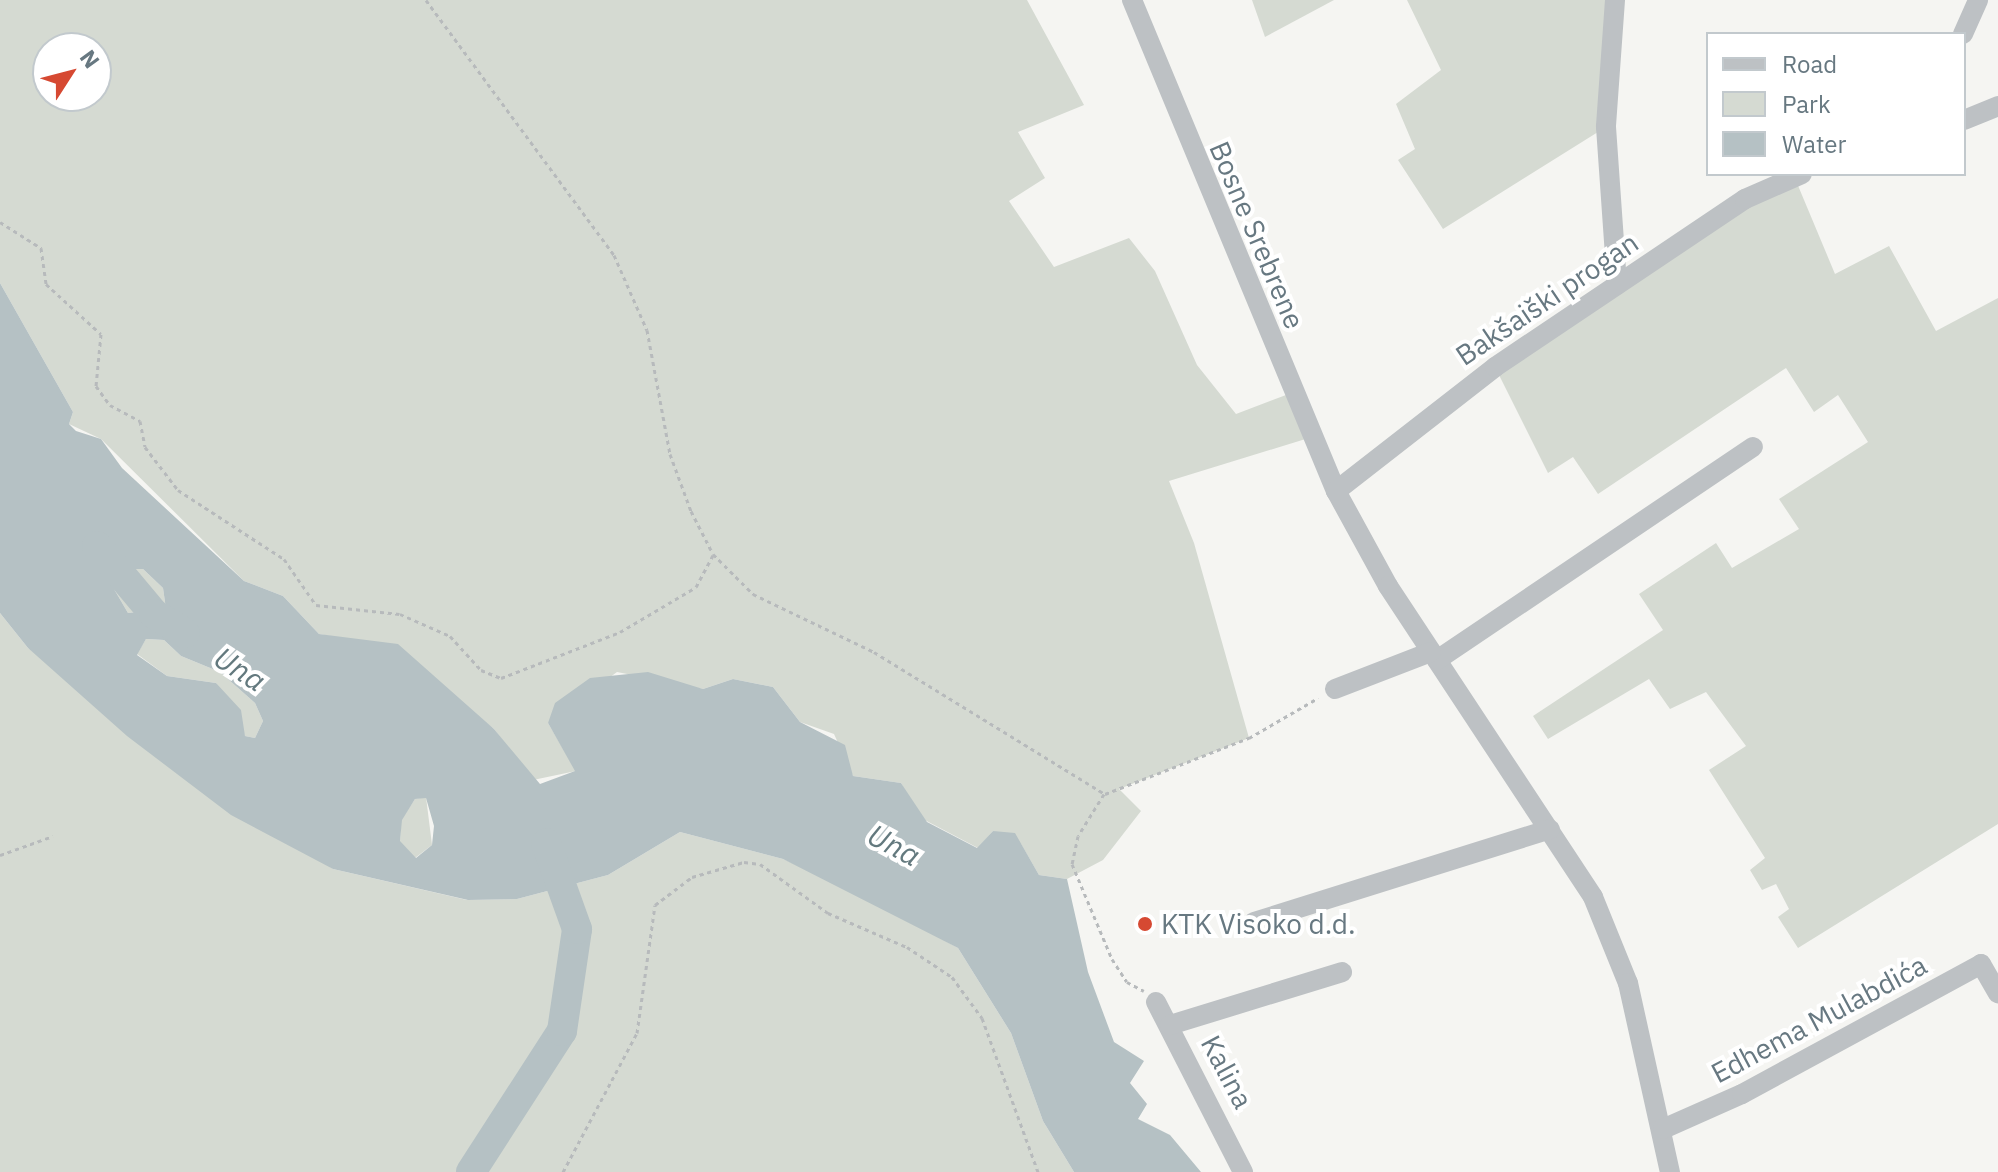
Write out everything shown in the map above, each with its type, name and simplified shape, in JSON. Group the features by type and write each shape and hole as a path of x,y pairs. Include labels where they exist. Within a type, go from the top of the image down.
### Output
{"street":[{"name":"Bosne Srebrene","path":"1132,0 1336,491 1434,656 1550,829 1614,942 1663,1129 1670,1172"},
{"path":"1615,0 1606,127 1617,285"},
{"path":"1964,32 1978,0"},
{"path":"1966,119 1998,106"},
{"name":"Bakšaiški progan","path":"1336,491 1426,416 1617,285 1745,199 1797,176"},
{"path":"1335,689 1434,656 1753,447"},
{"path":"1254,922 1550,829"},
{"name":"Edhema Mulabdića","path":"1663,1129 1742,1094 1990,959 1995,988"},
{"path":"1170,1025 1342,972"},
{"name":"Kalina","path":"1156,1002 1243,1172"}],"path":[{"path":"426,0 635,292 670,454 713,554 753,594 874,652 1105,794"},
{"path":"0,222 41,248 46,284 101,334 96,386 110,405 140,421 145,447 178,490 284,559 316,605 413,619 464,645 481,670 501,678 620,632 696,587 713,554"},
{"path":"1156,1002 1127,982 1112,959 1072,864 1078,836 1105,794 1249,738 1335,689"},
{"path":"0,855 53,836"},
{"path":"563,1172 637,1033 655,905 692,877 744,862 760,864 828,913 907,947 952,977 982,1018 1038,1172"}],"green space":[{"path":"0,0 1027,0 1084,105 1018,132 1045,178 1009,201 1054,267 1129,238 1155,271 1197,365 1236,414 1294,392 1312,437 1169,481 1194,543 1249,738 1119,789 1141,811 1103,860 1067,879 1039,875 1021,844 993,831 978,848 919,817 901,783 853,776 834,734 800,722 773,687 733,679 703,689 617,672 548,723 576,771 533,780 494,729 446,692 347,639 319,634 283,596 244,581 101,439 69,424 73,412 0,283"},
{"path":"1252,0 1334,0 1265,37"},
{"path":"1407,0 1615,0 1606,127 1443,229 1398,160 1415,149 1396,104 1441,70"},
{"path":"1794,176 1835,274 1889,246 1936,331 1998,298 1998,824 1798,948 1778,917 1789,909 1776,884 1762,890 1750,870 1765,858 1709,770 1746,746 1706,692 1670,709 1649,679 1548,739 1533,716 1663,630 1639,594 1716,543 1732,568 1799,529 1779,499 1868,442 1838,395 1814,412 1786,368 1598,494 1573,457 1548,473 1495,367"},
{"path":"131,569 143,569 163,588 166,609 128,613 114,589"},
{"path":"0,613 28,648 333,869 467,900 517,899 608,875 680,832 783,859 856,891 958,948 1011,1033 1043,1121 1074,1172 0,1172"},
{"path":"146,639 164,640 181,656 220,672 255,703 263,721 255,738 245,736 216,683 167,676 137,654"},
{"path":"426,797 432,845 415,858 400,842 401,820 415,799"}],"water":[{"path":"0,283 73,412 69,424 76,431 101,439 122,468 244,581 283,596 319,634 398,644 494,729 540,784 575,771 548,723 555,703 590,678 648,672 703,689 733,679 773,687 800,722 845,745 853,776 901,783 927,822 977,848 993,831 1015,833 1039,875 1067,879 1088,972 1114,1042 1144,1061 1130,1083 1147,1104 1138,1119 1170,1135 1201,1172 1074,1172 1043,1121 1011,1033 958,948 783,859 680,832 608,875 517,899 468,900 333,869 231,815 127,736 28,648 0,613","holes":["131,569 143,569 163,588 166,609 128,613 114,589","146,639 164,640 181,656 220,672 255,703 263,721 255,738 245,736 241,710 216,683 167,676 137,655","426,798 434,826 432,845 416,858 400,841 402,820 415,799"]}],"waterway":[{"name":"Una","path":"97,546 154,614 184,633"},
{"name":"Una","path":"471,1172 562,1031 577,929 546,843"}],"place":[{"name":"KTK Visoko d.d.","path":"1145,924"}]}
